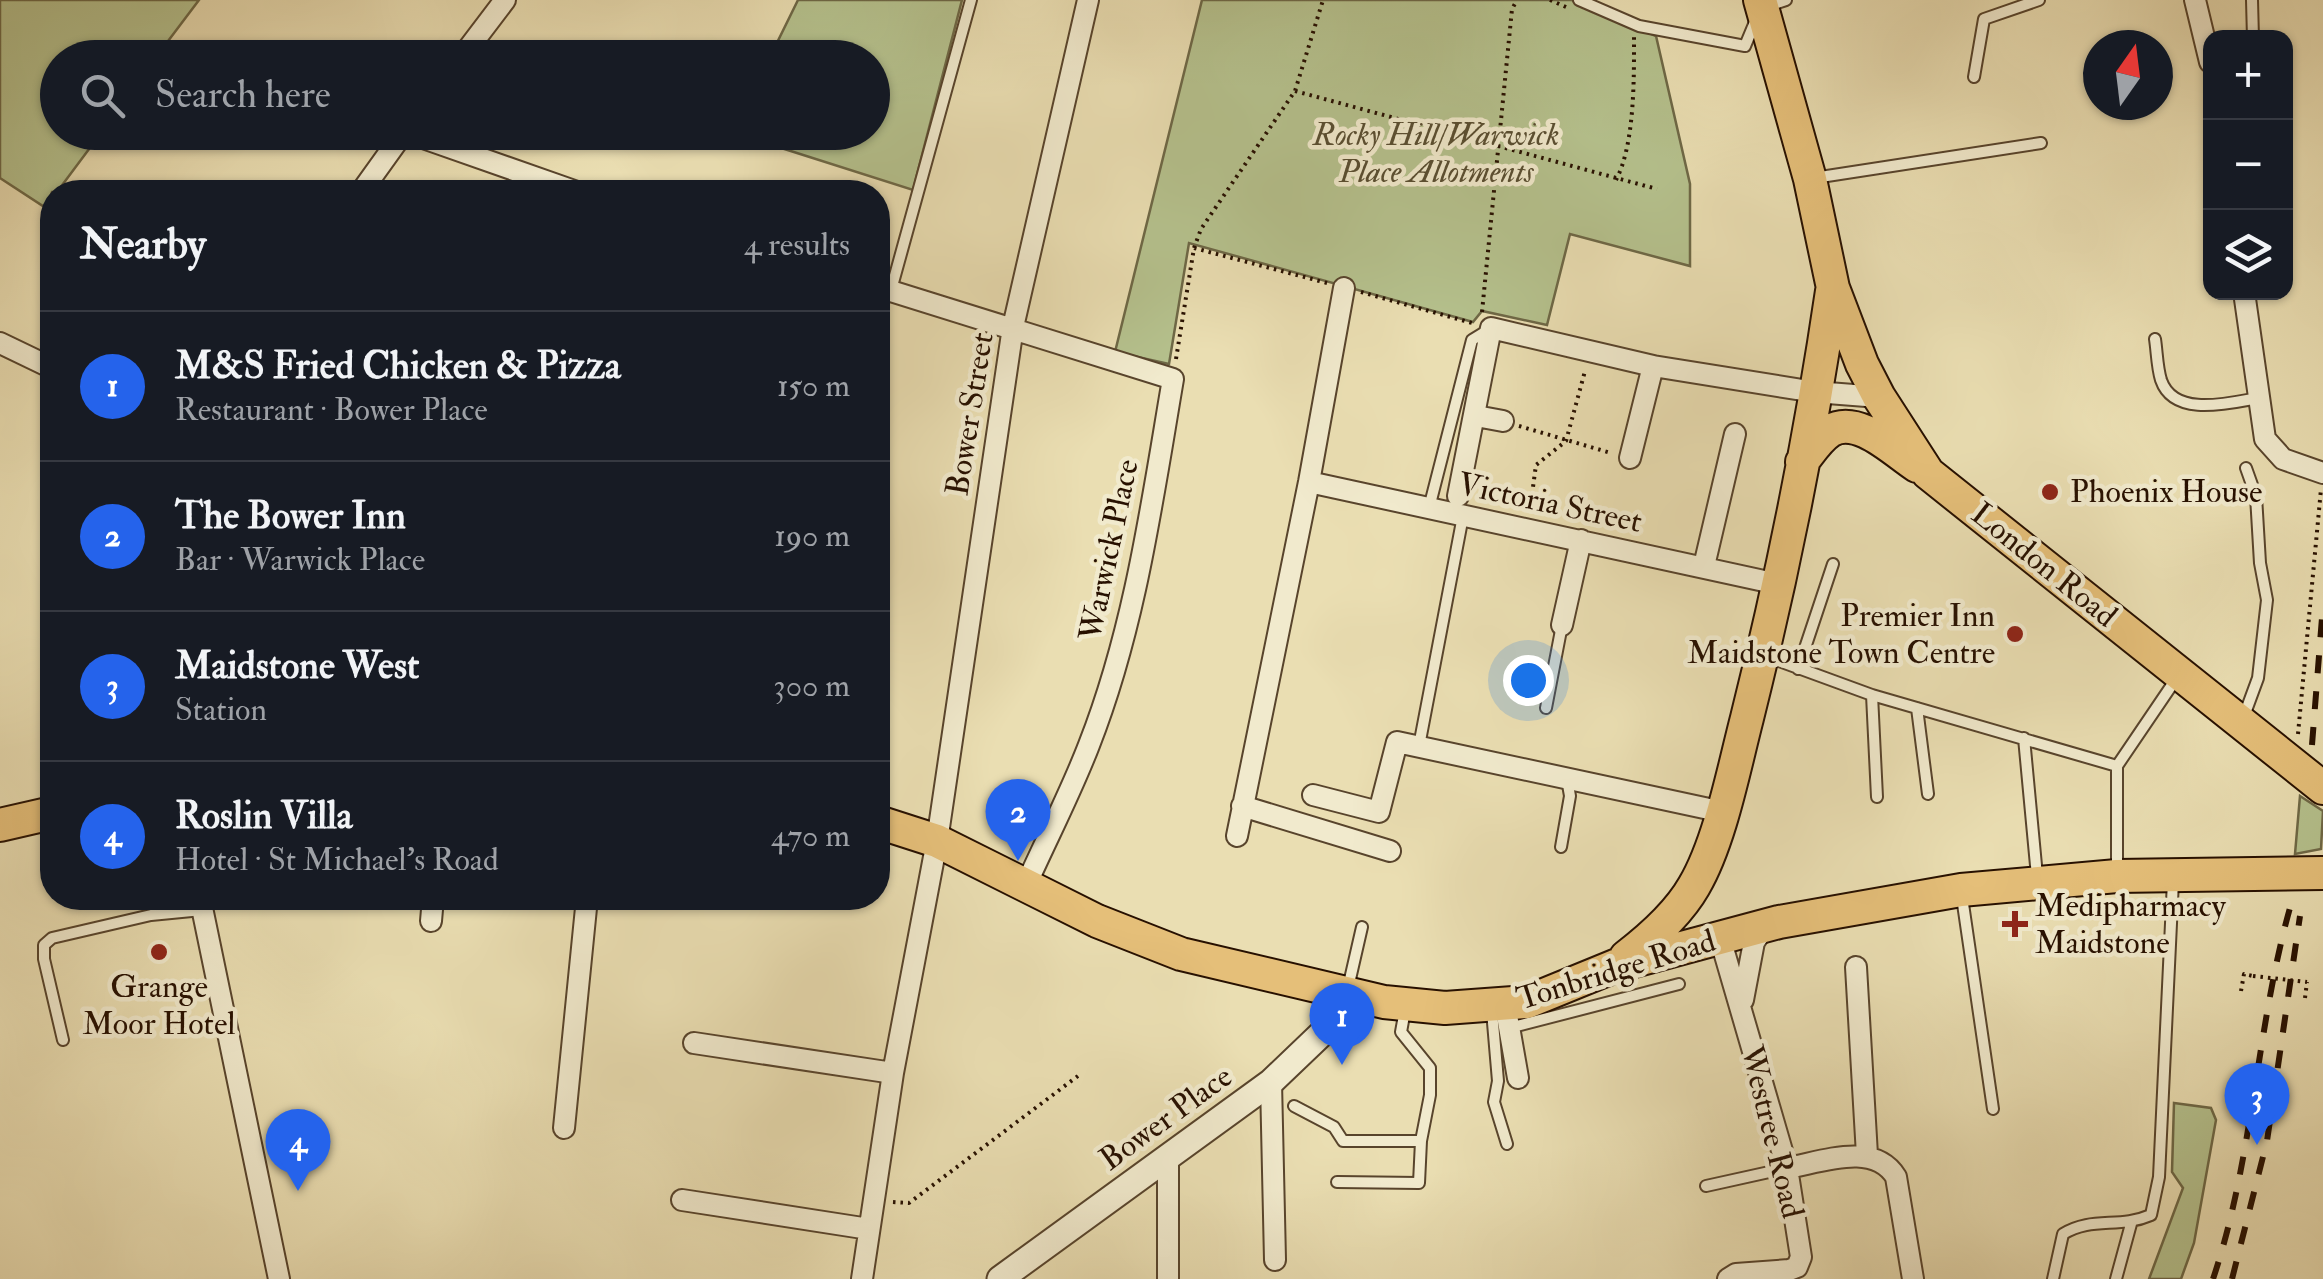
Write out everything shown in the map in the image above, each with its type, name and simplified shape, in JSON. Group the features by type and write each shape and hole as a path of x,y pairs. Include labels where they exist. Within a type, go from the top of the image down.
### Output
{"main road":[{"name":"London Road","path":"1769,3 1833,288 1878,397 1928,473 2323,788"},
{"name":"London Road","path":"1615,966 1656,933 1695,885 1723,812 1778,584 1833,288"},
{"path":"1802,462 1831,430 1844,426 1868,433 1928,473"},
{"path":"0,824 40,815"},
{"name":"Tonbridge Road","path":"890,826 936,841 1098,921 1181,954 1353,996 1502,1012 1615,966 1764,926 1863,906 1961,890 2116,876 2323,873"},
{"name":"Westree Road","path":"1695,885 1701,906 1720,938"}],"street":[{"path":"475,40 505,0"},
{"name":"Bower Street","path":"862,1279 893,1073 936,841 1014,327 1088,0"},
{"path":"2195,0 2203,33"},
{"path":"370,180 392,150"},
{"path":"455,150 538,180"},
{"path":"1236,836 1310,482 1344,288"},
{"path":"890,291 1172,379"},
{"path":"2245,300 2265,438 2283,459 2323,474"},
{"path":"1460,506 1491,328 1652,366 1815,392 1878,397"},
{"path":"0,343 40,362"},
{"path":"1630,458 1652,366"},
{"name":"Warwick Place","path":"1026,884 1090,744 1118,656 1146,538 1172,379"},
{"path":"1476,416 1504,421"},
{"path":"1704,566 1735,434"},
{"name":"Victoria Street","path":"1310,482 1429,508 1460,506 1527,529 1778,584"},
{"path":"1562,626 1580,540"},
{"path":"1313,795 1379,812 1396,742 1723,812"},
{"path":"1242,806 1390,851"},
{"path":"202,910 279,1279"},
{"path":"431,910 431,921"},
{"path":"564,1128 585,910"},
{"name":"Westree Road","path":"1742,1006 1751,952 1764,926"},
{"name":"Westree Road","path":"1720,938 1787,1168 1801,1257 1797,1267 1789,1270 1736,1274 1728,1279"},
{"path":"1856,967 1867,1156"},
{"name":"Bower Place","path":"1000,1279 1271,1082 1353,996"},
{"path":"1502,1012 1518,1078"},
{"path":"694,1043 893,1073"},
{"path":"1271,1082 1275,1260"},
{"path":"1168,1156 1168,1279"},
{"path":"1787,1168 1867,1156 1880,1160 1896,1177 1913,1279"},
{"path":"682,1200 869,1229"}],"lane":[{"path":"890,269 971,0"},
{"path":"1579,0 1639,26 1745,46 1769,3"},
{"path":"1974,77 1984,19 2039,0"},
{"path":"2252,0 2253,30"},
{"path":"1810,178 2040,143"},
{"path":"1429,508 1472,340 1491,328"},
{"path":"2155,338 2162,384 2174,395 2196,406 2258,398"},
{"path":"2241,723 2258,678 2268,600 2260,563 2256,496 2246,468"},
{"path":"1418,746 1460,506"},
{"path":"1798,669 1833,564"},
{"path":"1546,708 1562,626"},
{"path":"1762,655 1872,695 2117,766"},
{"path":"2116,876 2117,766 2180,674"},
{"path":"1872,695 1878,798"},
{"path":"1917,708 1928,794"},
{"path":"2024,738 2038,884"},
{"path":"1561,847 1570,796 1567,777"},
{"path":"2053,1279 2063,1234 2076,1226 2131,1224 2152,1215 2159,1177 2173,875"},
{"path":"1961,890 1992,1109"},
{"path":"63,1040 44,945 52,938 174,910"},
{"path":"1353,996 1362,927"},
{"path":"1507,1144 1494,1102 1502,1012 1679,984"},
{"path":"1337,1182 1418,1183 1430,1068 1401,1032 1406,1004"},
{"path":"1294,1106 1334,1127 1343,1140 1421,1141"},
{"path":"1706,1186 1787,1168"},
{"path":"2116,1279 2131,1224"}],"path":[{"path":"1172,379 1194,248 1201,229 1234,186 1295,91 1323,0"},
{"path":"1491,328 1481,311 1496,147 1512,9 1517,0"},
{"path":"1550,0 1567,8"},
{"path":"1616,180 1622,168 1632,102 1635,37"},
{"path":"1295,91 1656,190"},
{"path":"1194,248 1491,328"},
{"path":"1527,529 1536,466 1566,442 1590,350"},
{"path":"1504,421 1630,458"},
{"path":"2282,756 2296,746 2323,474"},
{"path":"2241,991 2244,974 2307,982 2305,998"},
{"path":"874,1200 908,1203 1078,1076"}],"green space":[{"path":"0,0 199,0 169,40 40,40 40,150 88,150 66,180 40,180 40,204 0,178"},
{"path":"798,0 962,0 913,190 787,150 890,150 890,40 778,40"},
{"name":"Rocky Hill/Warwick Place Allotments","path":"1202,0 1572,0 1656,36 1690,184 1690,266 1570,234 1547,325 1482,311 1473,322 1189,243 1169,364 1115,352"},
{"path":"2300,796 2323,811 2321,849 2295,854"},
{"path":"2174,1103 2211,1108 2216,1120 2194,1243 2181,1279 2149,1279 2183,1188 2172,1172"}],"railway":[{"path":"2312,745 2323,605"},
{"path":"2213,1279 2238,1184 2271,990 2294,894"},
{"path":"2232,1279 2267,1141 2300,916"}],"place":[{"name":"Phoenix House","path":"2050,492"},
{"name":"Premier Inn Maidstone Town Centre","path":"2015,634"},
{"name":"The Bower Inn","path":"1018,861"},
{"name":"Medipharmacy Maidstone","path":"2015,924"},
{"name":"Grange Moor Hotel","path":"159,952"},
{"name":"M&S Fried Chicken & Pizza","path":"1342,1065"},
{"name":"Maidstone West","path":"2257,1145"},
{"name":"Roslin Villa","path":"298,1191"}]}
